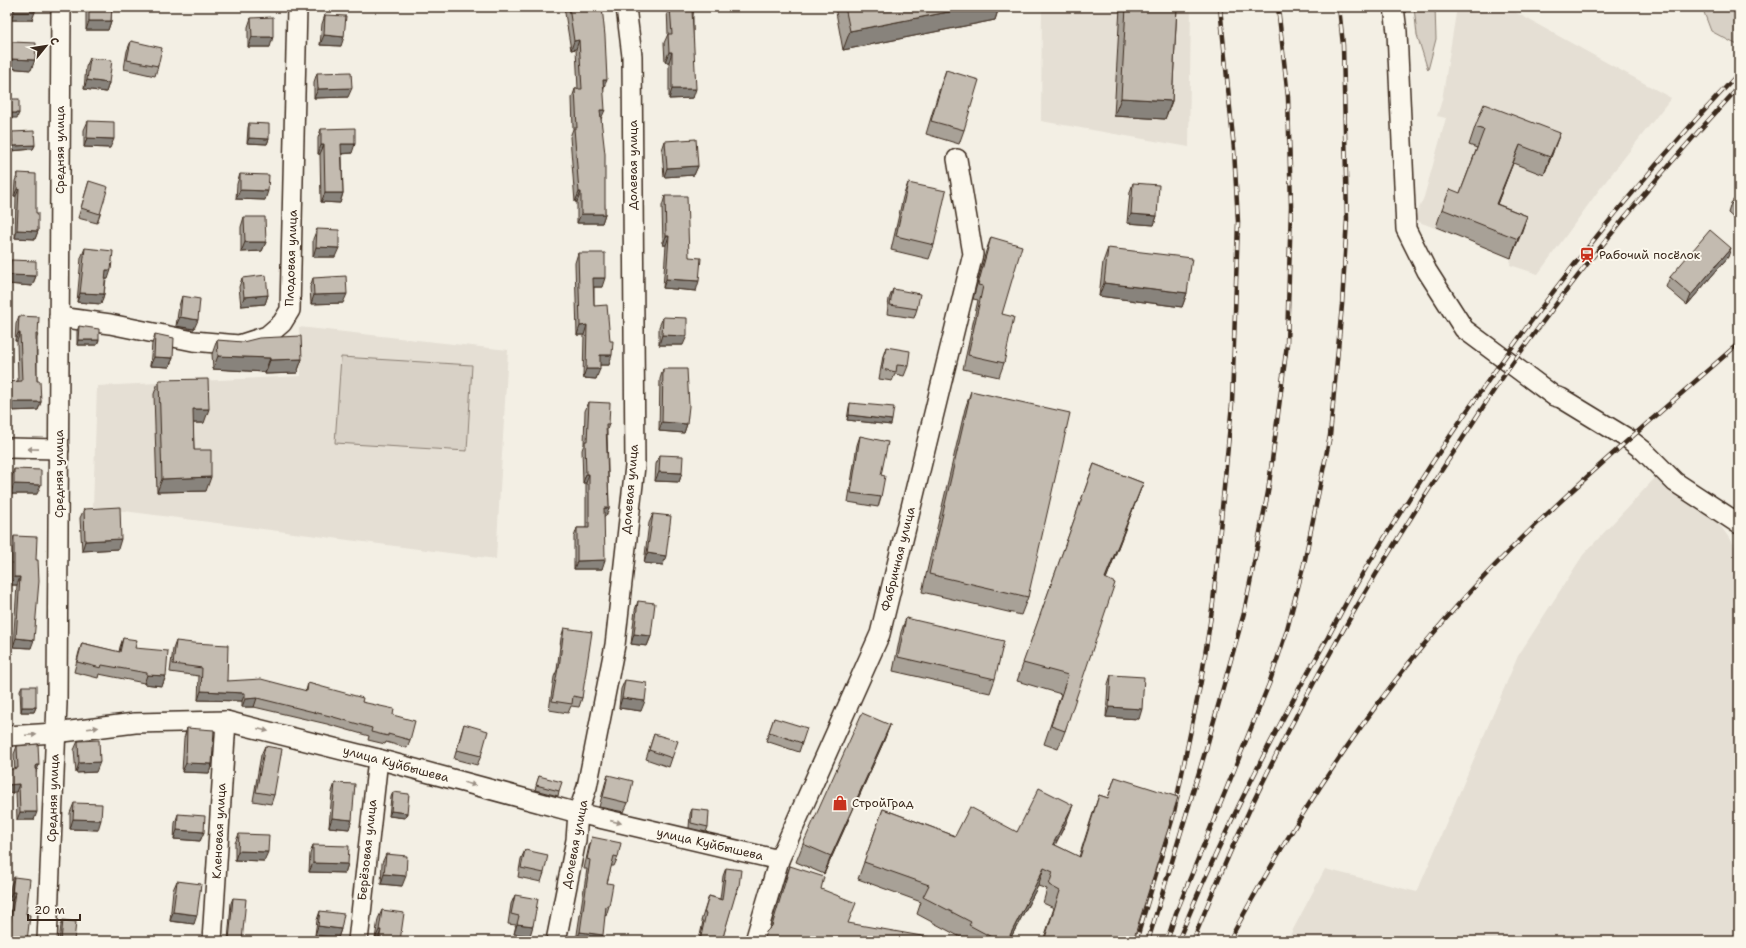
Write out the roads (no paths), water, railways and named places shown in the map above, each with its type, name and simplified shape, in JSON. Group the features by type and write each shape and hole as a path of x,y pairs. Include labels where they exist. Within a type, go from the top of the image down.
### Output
{"street":[{"name":"Средняя улица","path":"47,941 54,733 57,703 60,7"},
{"name":"Плодовая улица","path":"59,317 110,324 193,341 239,345 266,336 282,323 290,310 297,7"},
{"name":"Долевая улица","path":"556,941 576,840 578,813 587,787 615,645 635,466 632,56 626,7"},
{"path":"1394,7 1397,32 1406,229 1426,271 1464,330 1554,396 1562,398 1630,440 1644,451 1675,482 1739,524"},
{"name":"Фабричная улица","path":"754,941 779,860 880,634 973,254 957,159"},
{"path":"7,448 59,449"},
{"name":"улица Куйбышева","path":"7,736 54,733 135,723 226,721 378,759 578,813 779,860"},
{"name":"Кленовая улица","path":"212,941 226,721"},
{"name":"Берёзовая улица","path":"358,941 378,759"}],"railway":[{"path":"1136,941 1173,817 1201,681 1213,603 1232,404 1238,222 1234,149 1220,7"},
{"path":"1148,941 1206,749 1244,613 1268,492 1287,344 1291,206 1288,97 1278,7"},
{"path":"1167,941 1176,913 1269,684 1286,633 1304,564 1330,436 1342,305 1347,219 1343,45 1339,7"},
{"path":"1178,941 1212,863 1267,749 1356,585 1414,491 1499,365 1590,244 1638,186 1739,73"},
{"path":"1193,941 1246,816 1276,755 1340,635 1410,519 1504,376 1565,292 1650,187 1739,87"},
{"path":"1229,941 1279,853 1333,767 1392,684 1457,606 1524,537 1594,470 1739,343"}],"place":[{"name":"Рабочий посёлок","path":"1587,255"},
{"name":"СтройГрад","path":"840,803"}]}
